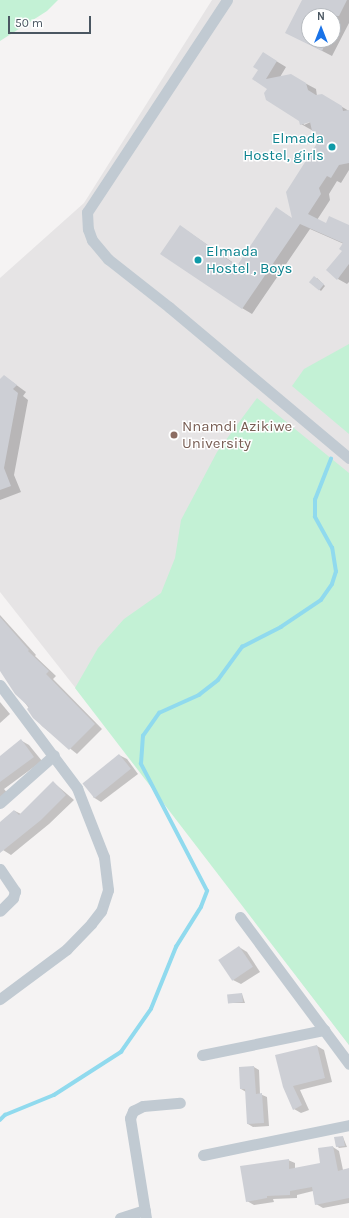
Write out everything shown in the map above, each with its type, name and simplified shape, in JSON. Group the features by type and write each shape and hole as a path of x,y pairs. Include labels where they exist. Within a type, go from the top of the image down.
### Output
{"street":[{"path":"227,0 87,212 88,229 92,240 108,259 169,307 349,458"},
{"path":"0,685 54,755 76,788 104,857 108,890 101,912 67,949 0,999"},
{"path":"0,803 54,755"},
{"path":"0,868 15,891 13,898 0,911"},
{"path":"240,917 349,1064"},
{"path":"202,1055 324,1030"},
{"path":"120,1218 145,1214 130,1118 133,1111 143,1106 180,1103"},
{"path":"203,1155 349,1125"}],"shaded area":[{"name":"Nnamdi Azikiwe University","path":"212,0 349,0 349,1045 137,766 0,592 0,278 84,203"}],"green space":[{"path":"0,0 58,0 47,11 0,41"},
{"path":"349,344 349,434 292,386 304,369"},
{"path":"257,398 349,473 349,1045 75,688 98,648 124,619 161,593 175,558 181,520 217,452"}],"building":[{"path":"302,0 347,0 341,12 341,8 301,8 301,41 285,33"},
{"path":"316,48 323,48 322,51"},
{"path":"263,52 277,61 266,79 291,74 306,83 308,90 316,95 322,94 342,106 343,111 349,110 349,163 339,165 331,178 327,176 319,188 321,194 308,214 326,223 329,216 349,225 349,264 337,280 326,270 342,251 339,249 343,243 300,224 242,309 160,254 180,225 237,266 276,207 292,218 286,192 321,137 312,131 310,122 300,125 299,121 266,100 264,93 267,89 252,79 258,70 253,67"},
{"path":"314,276 324,284 319,290 309,282"},
{"path":"4,375 17,385 13,389 18,393 4,468 11,486 0,490 0,379"},
{"path":"0,617 29,650 28,651 49,671 46,674 95,724 69,750 33,718 27,709 29,707 15,694 0,671"},
{"path":"21,739 34,757 0,782 0,756"},
{"path":"119,754 131,769 94,798 82,784"},
{"path":"53,781 66,795 41,820 0,853 0,822 14,810 19,815"},
{"path":"239,946 253,967 232,981 218,960"},
{"path":"242,993 243,1002 228,1004 227,995"},
{"path":"317,1045 325,1078 293,1086 302,1105 293,1110 283,1087 275,1055"},
{"path":"254,1066 256,1094 262,1093 264,1123 247,1124 245,1089 240,1089 239,1067"},
{"path":"343,1136 345,1146 336,1147 334,1137"},
{"path":"333,1146 338,1171 349,1168 349,1198 315,1205 312,1187 290,1191 290,1195 267,1196 267,1198 246,1202 240,1166 289,1159 289,1169 320,1163 318,1148"}],"waterway":[{"path":"0,1120 5,1115 54,1095 121,1052 151,1009 176,947 201,907 207,891 141,764 143,736 159,713 199,695 218,680 242,647 281,627 321,600 332,584 336,572 332,548 315,517 315,500 331,459"}],"place":[{"name":"Elmada Hostel, girls","path":"332,147"},
{"name":"Elmada Hostel , Boys","path":"198,260"},
{"name":"Nnamdi Azikiwe University","path":"174,435"}]}
